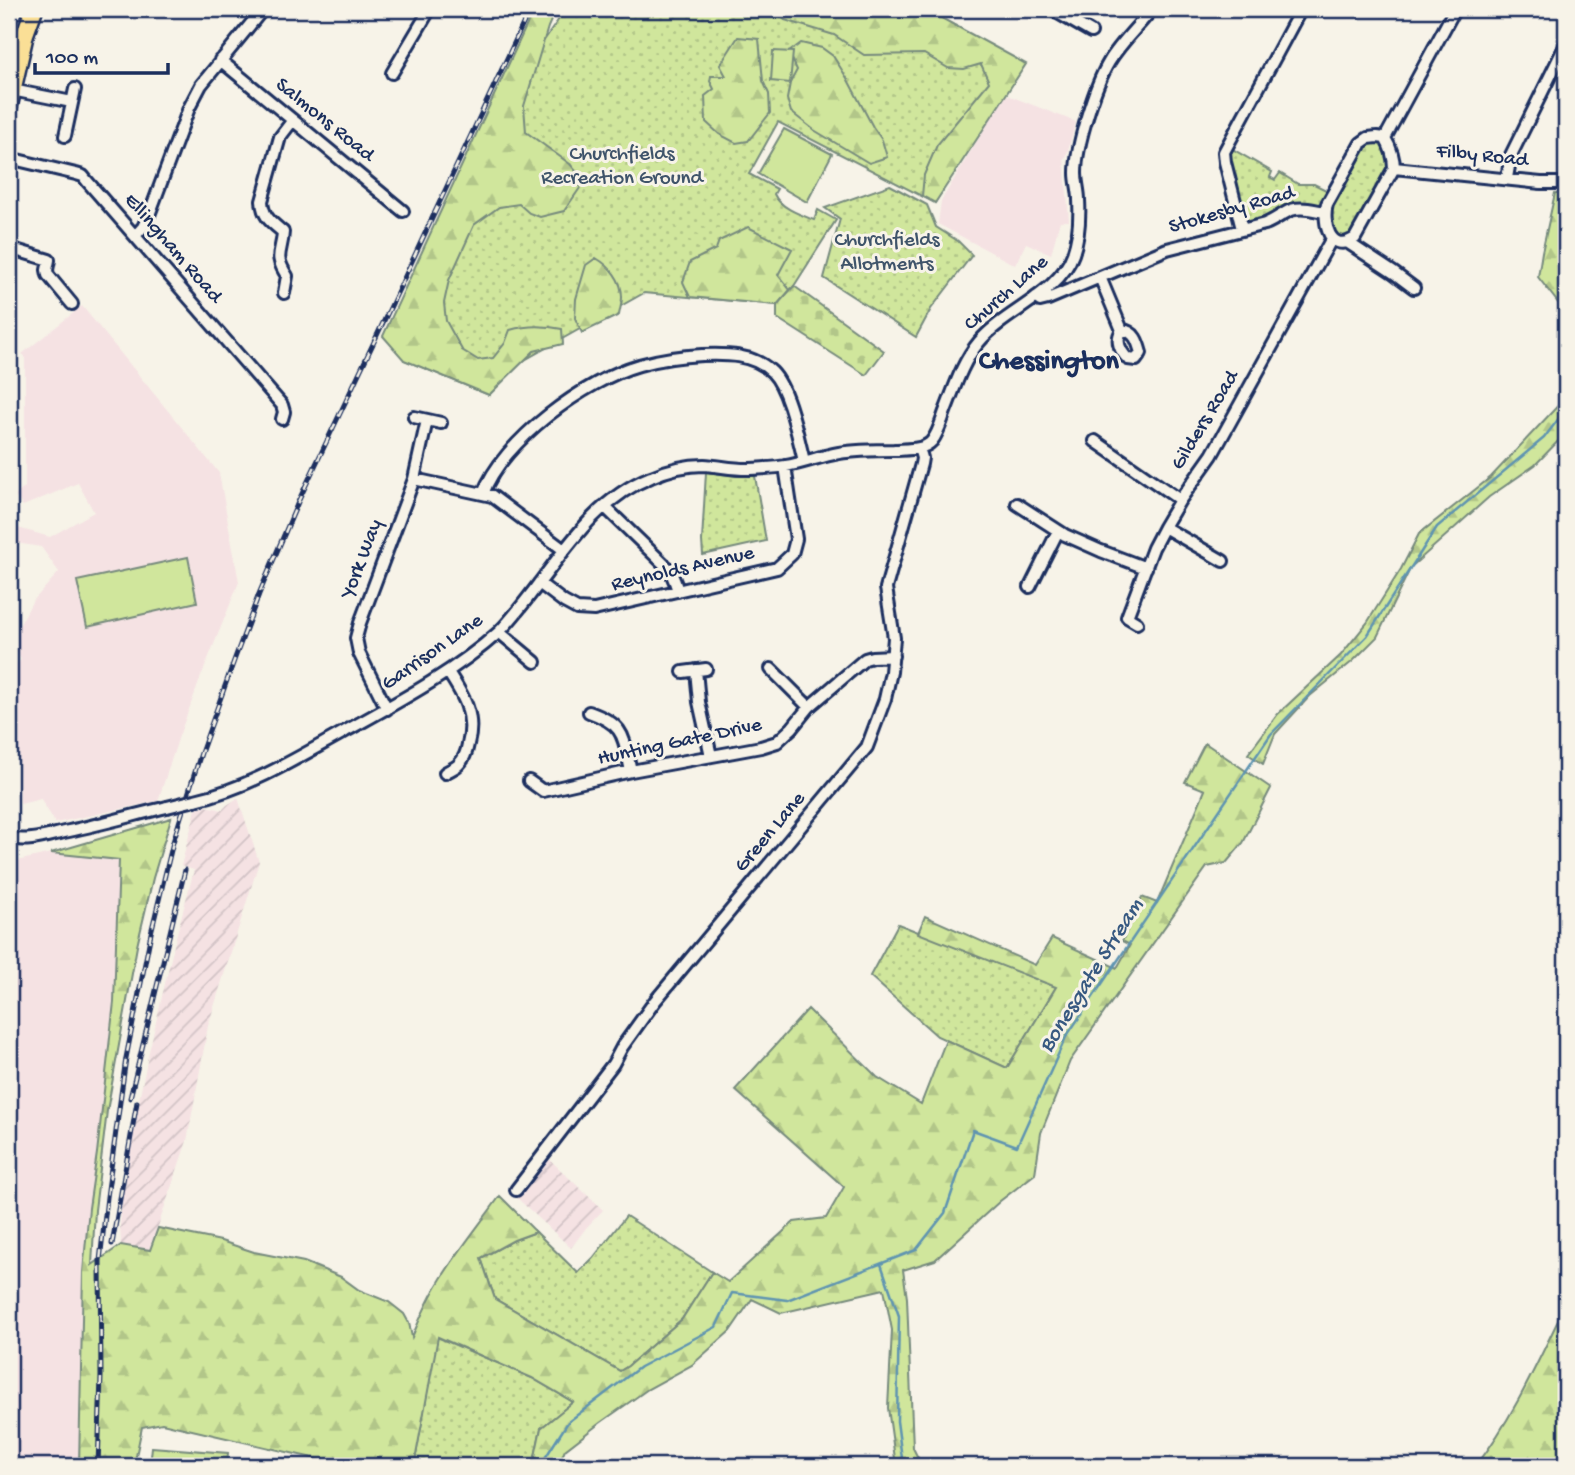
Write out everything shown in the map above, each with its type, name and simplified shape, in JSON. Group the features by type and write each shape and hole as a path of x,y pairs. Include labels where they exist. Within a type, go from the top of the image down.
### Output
{"highway":[{"path":"10,97 14,60 34,9"}],"street":[{"path":"135,236 149,215 201,85 263,9"},
{"path":"392,73 430,9"},
{"path":"1051,9 1091,32"},
{"name":"Church Lane","path":"919,448 930,444 934,439 962,369 978,343 998,324 1052,285 1065,270 1073,253 1080,222 1076,173 1078,150 1097,90 1108,64 1153,9"},
{"path":"1242,229 1224,152 1301,9"},
{"path":"1385,138 1455,9"},
{"path":"1507,178 1511,155 1566,44"},
{"name":"Salmons Road","path":"220,60 403,211"},
{"path":"65,136 75,89"},
{"path":"10,97 72,102"},
{"path":"284,293 287,276 278,253 283,232 269,222 262,201 280,137 293,120"},
{"path":"1385,138 1367,138 1361,143 1325,212 1327,230 1332,238 1347,242 1414,288"},
{"path":"1347,242 1355,238 1394,168 1394,159 1385,138"},
{"name":"Ellingham Road","path":"9,158 83,176 282,405 282,419"},
{"name":"Filby Road","path":"1394,168 1541,183 1566,183"},
{"name":"Stokesby Road","path":"1036,296 1040,301 1044,301 1167,249 1275,221 1292,209 1325,212"},
{"name":"Gilders Road","path":"1127,618 1164,527 1212,455 1332,238"},
{"path":"9,248 49,260 48,275 72,304"},
{"path":"1065,270 1080,286"},
{"path":"1100,278 1122,330"},
{"path":"483,494 496,469 521,441 554,411 584,389 637,365 672,357 719,354 742,356 760,363 772,372 781,383 804,461"},
{"path":"414,417 441,422"},
{"name":"York Way","path":"387,709 359,653 356,638 414,479 427,420"},
{"path":"1095,441 1180,500"},
{"name":"Garrison Lane","path":"9,838 33,839 220,794 251,782 387,709 447,672 499,632 586,522 604,506 652,476 684,466 703,465 746,470 785,466 858,450 919,448"},
{"name":"Green Lane","path":"516,1190 613,1064 655,1001 867,747 885,699 893,656 894,638 886,588 921,464 919,448"},
{"name":"Reynolds Avenue","path":"539,583 577,609 594,610 777,568 792,554 796,539 785,466"},
{"path":"414,479 492,496 564,550"},
{"path":"1017,504 1058,531 1146,568"},
{"path":"604,506 670,570 677,591"},
{"path":"1164,527 1215,561"},
{"path":"1030,587 1040,578 1058,531"},
{"path":"499,632 535,662"},
{"name":"Hunting Gate Drive","path":"529,781 543,791 777,742 809,706 865,659 893,656"},
{"path":"771,669 809,706"},
{"path":"683,672 701,670 699,702 711,756"},
{"path":"445,773 460,764 471,725 466,701 447,672"},
{"path":"589,712 614,723 623,736 631,771"}],"shaded area":[{"path":"1005,94 1076,122 1064,158 1069,221 1060,221 1051,254 1026,243 1015,265 938,224 941,201"},
{"path":"82,306 219,473 239,582 179,736 158,801 55,823 41,799 20,804 16,664 21,660 17,650 18,628 32,602 59,572 41,547 16,543 18,528 50,537 94,512 78,483 23,506 15,496 25,487 25,356 22,354"},
{"path":"238,798 259,862 208,1026 187,1141 150,1250 121,1245 124,1175 148,1056 194,870 181,866 196,809 206,806 222,810"},
{"path":"51,853 119,859 114,1002 83,1272 79,1466 9,1466 9,863"},
{"path":"547,1157 603,1210 571,1248 516,1197"}],"green space":[{"path":"534,9 556,9 524,106 526,132 570,164 581,177 580,188 564,211 540,217 529,213 519,204 499,207 474,225 449,280 444,303 446,321 462,350 478,360 493,358 505,343 510,330 517,328 536,326 562,329 563,344 534,351 489,395 404,360 383,336"},
{"name":"Churchfields Recreation Ground","path":"566,9 891,9 1008,77 935,203 778,122 749,174 777,189 774,194 777,199 791,210 814,220 818,210 836,220 794,286 777,305 644,293 523,361 489,395 404,360 536,52"},
{"path":"770,9 925,9 1026,64 935,203 922,196 924,175 937,145 989,82 981,64 964,69 948,68 924,54 864,55 834,35 785,20"},
{"path":"738,37 759,39 763,81 769,94 770,113 748,141 736,143 719,134 706,122 705,96 714,89 711,76 726,76 720,65"},
{"path":"801,43 822,48 833,56 882,140 887,157 869,163 814,130 791,112 787,99 790,83 797,70 789,52"},
{"path":"773,51 793,52 790,83 771,81"},
{"path":"784,129 832,154 807,202 758,174"},
{"path":"1377,137 1394,159 1355,238 1337,241 1325,212 1303,208 1242,229 1227,146 1272,172 1270,177 1275,180 1280,173 1298,184 1314,184 1332,193 1361,143"},
{"name":"Churchfields Allotments","path":"890,185 927,205 936,227 958,241 972,255 931,309 916,337 824,278 840,219 825,208"},
{"path":"1555,193 1566,193 1566,313 1538,277"},
{"path":"748,227 792,249 778,275 790,290 777,305 690,297 683,282 690,262 716,249 719,241"},
{"path":"596,258 610,269 617,279 622,297 619,315 582,333 575,318 576,299 586,265"},
{"path":"794,286 884,351 866,375 777,318 777,305"},
{"path":"1566,397 1566,433 1535,465 1489,497 1411,567 1377,637 1353,661 1310,696 1275,734 1263,764 1248,754 1278,714 1341,655 1367,623 1401,569 1419,534 1491,477"},
{"path":"706,472 755,476 766,541 703,555"},
{"path":"188,557 197,602 87,627 77,581"},
{"path":"1205,743 1271,788 1243,843 1226,863 1207,867 1070,1061 1041,1133 1035,1174 1000,1201 935,1260 903,1270 907,1298 913,1448 922,1466 896,1466 888,1408 892,1330 884,1289 781,1313 752,1299 730,1331 692,1365 648,1389 600,1423 565,1450 558,1466 533,1466 541,1428 573,1402 532,1378 438,1337 414,1466 338,1466 162,1423 142,1427 134,1466 79,1466 83,1272 114,1002 119,860 51,853 171,818 137,946 107,1111 95,1210 92,1265 121,1245 150,1250 158,1228 221,1241 254,1252 304,1262 341,1277 359,1290 389,1302 404,1314 412,1337 439,1282 500,1196 536,1232 514,1240 481,1258 495,1299 620,1371 682,1319 712,1272 728,1282 794,1222 826,1218 844,1187 735,1090 808,1009 877,1077 921,1104 946,1040 1007,1068 1056,987 918,933 925,916 1035,965 1052,938 1117,968 1130,945 1122,941 1142,897 1157,903 1205,790 1185,782"},
{"path":"898,924 1056,987 1007,1068 937,1036 870,976"},
{"path":"626,1216 712,1272 682,1319 620,1371 495,1299 481,1258 514,1240 536,1232 578,1273"},
{"path":"1566,1304 1566,1466 1476,1466 1514,1408"},
{"path":"437,1337 532,1378 573,1402 541,1428 533,1466 414,1466"},
{"path":"152,1447 228,1453 227,1466 150,1466"}],"waterway":[{"name":"Bonesgate Stream","path":"540,1466 568,1422 640,1367 716,1327 732,1293 787,1300 916,1250 945,1213 973,1130 1017,1146 1066,1037 1271,734 1367,636 1437,527 1544,438 1566,409"},
{"path":"881,1264 899,1316 897,1421 903,1466"}],"railway":[{"path":"98,1466 101,1376 100,1261 107,1197 126,1058 151,933 173,842 235,658 298,502 530,9"},
{"path":"130,1098 185,870"},
{"path":"112,1244 137,1102"}],"district":[{"name":"Chessington","path":"1049,362"}]}
